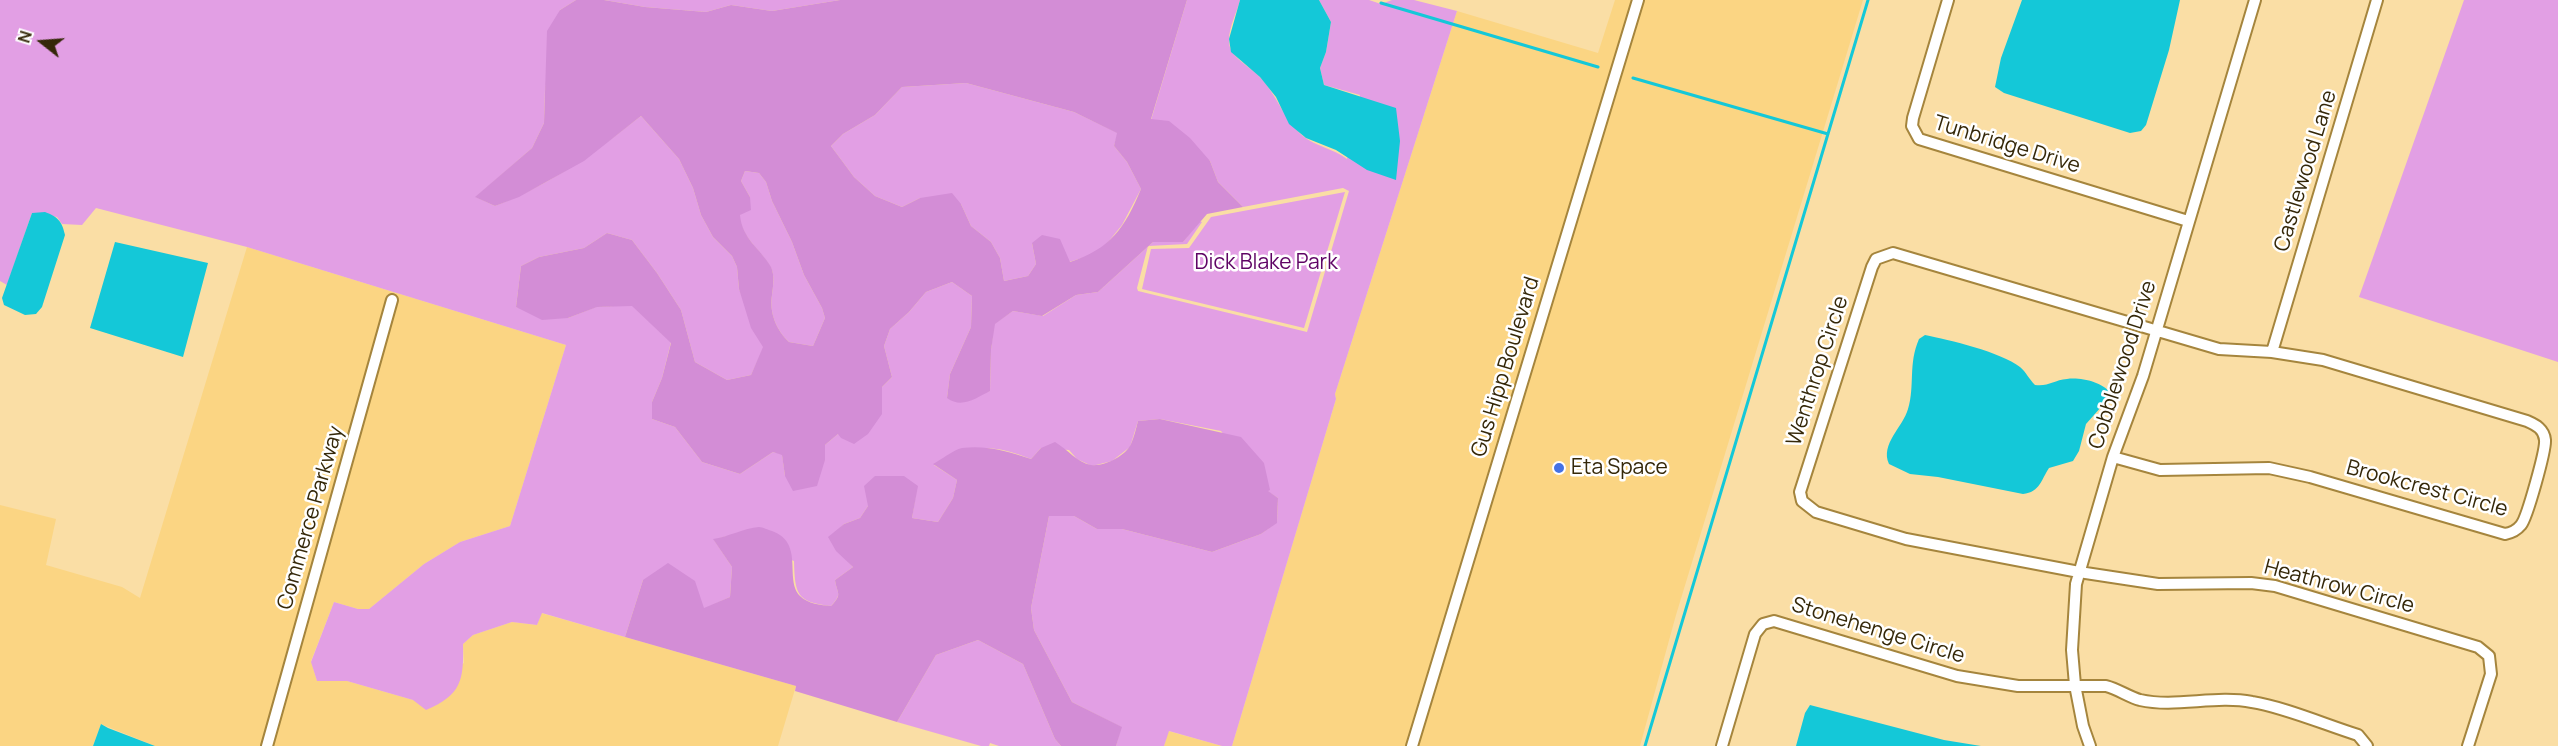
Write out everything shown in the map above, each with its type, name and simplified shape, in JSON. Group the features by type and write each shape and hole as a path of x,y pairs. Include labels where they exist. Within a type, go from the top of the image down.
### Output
{"street":[{"name":"Gus Hipp Boulevard","path":"1412,746 1638,0"},
{"name":"Tunbridge Drive","path":"1948,0 1913,118 1912,126 1919,139 2188,221"},
{"name":"Cobblewood Drive","path":"2091,746 2083,726 2075,686 2072,619 2079,572 2113,457 2138,392 2255,0"},
{"name":"Castlewood Lane","path":"2272,352 2377,0"},
{"name":"Wenthrop Circle","path":"2079,572 1906,538 1816,512 1802,501 1801,484 1834,390 1872,267 1876,259 1883,255 1893,253 1904,255 2156,332"},
{"name":"Commerce Parkway","path":"267,746 392,300"},
{"name":"Brookcrest Circle","path":"2113,457 2160,470 2269,468 2310,477 2492,532 2510,534 2521,526 2545,446 2545,438 2539,427 2527,421 2323,360 2272,352 2219,350 2156,332"},
{"name":"Heathrow Circle","path":"2079,572 2158,584 2251,583 2268,585 2478,647 2489,656 2491,674 2468,746"},
{"name":"Stonehenge Circle","path":"1722,746 1755,634 1763,624 1774,621 1957,676 2018,686 2075,686"},
{"path":"2075,686 2106,686 2120,689 2138,700 2157,702 2229,699 2253,702 2358,735 2367,746"}],"shaded area":[{"path":"576,0 604,0 645,7 706,12 731,5 772,11 840,0 1187,0 1151,119 1169,121 1190,138 1210,161 1218,182 1243,207 1207,214 1183,242 1153,242 1098,292 1076,295 1042,316 1013,311 995,324 991,350 990,391 969,401 958,403 947,398 950,374 971,327 972,296 952,282 926,292 890,329 884,346 892,377 882,387 882,414 868,434 854,444 841,438 838,434 825,445 825,460 817,486 793,491 785,476 782,455 773,452 740,474 702,462 675,427 652,419 652,402 662,378 671,343 632,306 597,307 568,318 542,320 516,307 521,266 539,257 584,248 607,233 632,240 657,273 681,310 695,362 727,380 751,375 763,347 751,328 739,289 737,267 732,256 713,237 701,215 693,188 679,159 641,116 584,161 519,197 495,206 475,197 532,148 544,123 547,31 560,10","holes":["966,83 1074,112 1117,133 1114,146 1127,162 1141,189 1122,226 1106,243 1096,251 1070,262 1060,239 1042,235 1032,243 1036,264 1028,276 1004,281 1000,258 991,242 971,226 961,204 952,193 920,198 902,207 875,196 854,177 831,146 843,134 875,115 902,87","745,171 759,173 766,182 804,275 822,308 825,318 813,346 789,342 775,321 771,302 773,281 771,267 748,237 741,223 740,215 751,210 750,197 741,181"]},
{"path":"1615,0 1632,0 1406,746 1232,746 1336,399 1335,394 1457,11 1598,53"},
{"path":"1643,0 1863,0 1676,615 1640,746 1418,746"},
{"path":"247,247 566,345 510,526 460,542 424,564 369,609 358,609 334,602 311,661 317,681 347,681 413,700 464,663 463,644 473,635 512,622 537,625 541,613 796,686 778,746 273,746 398,297 388,294 262,746 155,746 101,724 93,746 0,746 0,505 56,519 46,565 122,587 140,598"},
{"path":"1160,419 1241,437 1264,463 1270,490 1268,491 1278,498 1277,523 1261,534 1212,552 1122,529 1097,529 1074,516 1049,516 1031,608 1034,630 1072,702 1122,727 1116,746 1061,746 1055,739 1023,664 978,640 936,655 897,722 795,691 796,686 625,637 643,580 668,563 695,581 704,608 730,597 732,567 713,539 759,527 772,531 788,544 796,589 800,596 819,605 831,606 838,596 835,580 853,567 836,551 828,537 844,524 860,518 868,506 864,486 875,476 904,476 918,486 912,518 938,522 953,498 957,480 933,464 955,451 971,447 988,448 1031,459 1041,448 1055,442 1082,462 1096,465 1114,460 1124,453 1131,444 1138,421"},
{"path":"1168,731 1222,746 1164,746"}],"green space":[{"path":"0,0 576,0 560,10 545,90 544,123 532,148 476,197 495,206 535,188 589,155 641,116 679,159 693,188 701,215 713,237 732,256 737,267 739,289 764,347 751,375 727,380 695,362 681,310 657,273 632,240 607,233 584,248 539,257 521,266 516,307 568,318 596,307 632,305 671,342 662,378 652,402 652,419 675,427 702,462 740,474 773,452 782,454 785,476 825,460 825,445 838,434 880,413 882,387 892,377 884,346 890,329 926,292 952,282 972,296 971,327 950,374 947,398 990,391 994,324 1013,311 1043,316 1076,295 1098,292 1148,247 1138,291 1307,332 1349,191 1343,188 1243,207 1218,182 1210,161 1151,120 1187,0 1240,0 1229,35 1232,51 1266,84 1296,130 1313,142 1347,159 1360,95 1324,85 1320,68 1326,52 1331,22 1319,0 1369,0 1381,4 1392,0 1414,0 1457,11 1335,394 1336,399 1232,746 1222,746 1169,731 1164,746 1116,746 1121,727 1072,702 1034,630 1031,608 1049,516 1074,516 1097,529 1122,529 1212,552 1261,534 1277,522 1278,498 1267,491 1221,431 1160,419 1138,421 1130,447 1112,461 1092,466 1077,459 1069,450 1041,448 1031,459 1003,450 982,448 934,465 957,480 953,498 938,522 912,518 917,487 868,506 860,518 844,524 831,537 832,543 853,567 835,580 838,596 831,606 804,599 797,589 794,561 727,536 714,540 732,567 730,597 704,609 643,580 625,637 542,613 537,625 512,622 473,635 463,644 463,668 458,685 447,699 426,710 413,700 347,681 317,681 311,662 334,602 358,609 369,609 424,564 460,542 510,526 566,345 247,247 96,208 82,225 62,224 57,217 32,213 7,285 0,281"},
{"path":"604,0 840,0 772,11 731,5 706,12 645,7"},
{"path":"2464,0 2558,0 2558,362 2359,297"},
{"path":"966,83 1074,112 1118,133 1114,146 1127,162 1141,189 1122,225 1095,254 1069,262 1032,243 1036,264 1028,276 1004,281 1000,258 991,242 971,226 961,204 920,198 902,207 875,196 854,177 831,146 843,134 875,115 902,87"},
{"path":"745,171 759,173 766,182 804,275 822,308 825,318 813,346 789,342 775,321 771,302 772,271 744,231 739,215 745,211 750,197 741,181"},
{"name":"Dick Blake Park","path":"1345,192 1304,328 1142,289 1151,249 1189,248 1211,217"},
{"path":"1199,221 1202,222 1187,244 1149,246 1153,242 1183,242"},
{"path":"978,640 1023,664 1055,739 1061,746 999,746 990,743 989,746 981,746 897,722 936,655"}],"water":[{"path":"1240,0 1319,0 1331,22 1326,52 1320,68 1324,85 1396,108 1400,141 1396,180 1367,170 1336,150 1306,138 1289,124 1276,97 1260,77 1231,52 1229,39"},
{"path":"2022,0 2180,0 2169,50 2146,125 2141,131 2130,133 2004,93 1995,87 2001,58"},
{"path":"45,212 59,220 65,235 42,307 36,314 25,315 4,305 2,298 32,213"},
{"path":"115,242 208,263 183,357 90,328"},
{"path":"1925,335 2001,356 2020,367 2035,385 2067,379 2084,380 2097,383 2107,389 2110,393 2109,398 2086,424 2079,451 2073,461 2049,468 2037,488 2029,493 2023,494 1938,477 1910,474 1889,464 1887,450 1908,409 1916,348 1919,339"},
{"path":"1810,705 1944,740 1981,746 1796,746 1805,713"},
{"path":"101,724 108,728 155,746 93,746"}],"waterway":[{"path":"1645,746 1868,0"},
{"path":"1381,3 1598,67"},
{"path":"1633,78 1828,134"}],"place":[{"name":"Eta Space","path":"1559,468"}]}
